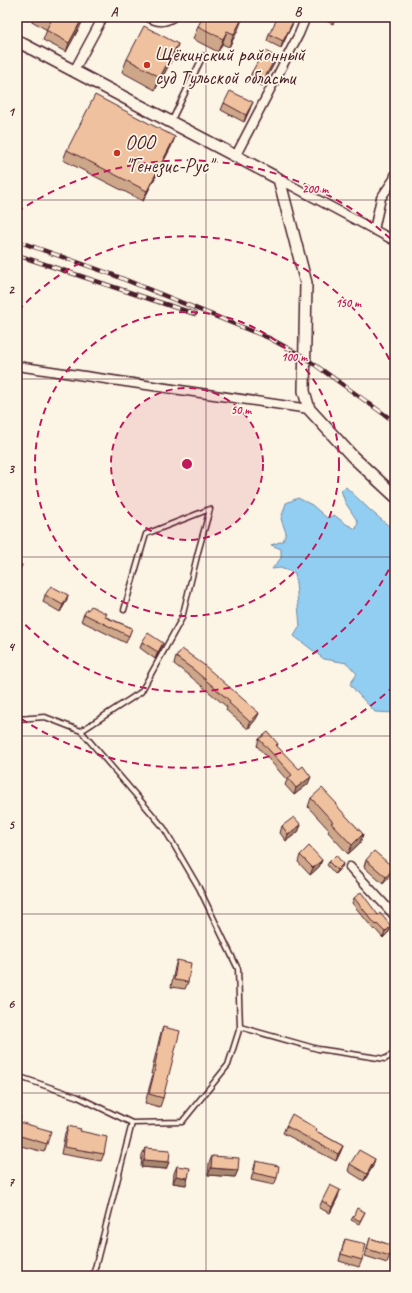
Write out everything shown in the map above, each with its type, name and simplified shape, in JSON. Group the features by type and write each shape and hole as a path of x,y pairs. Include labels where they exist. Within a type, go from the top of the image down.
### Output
{"street":[{"path":"74,71 103,17"},
{"path":"148,17 162,22 173,17"},
{"path":"235,157 299,34 306,17"},
{"path":"17,41 395,241"},
{"path":"374,230 381,198 394,179 395,175"},
{"path":"278,179 306,283 304,391 309,408 353,457 395,496"},
{"path":"17,366 309,408"},
{"path":"350,867 395,916"}],"lane":[{"path":"171,123 202,56"},
{"path":"81,731 141,692 182,618 210,509 146,534 124,610"},
{"path":"17,719 45,717 81,731 164,828 199,888 238,968 240,1027 228,1065 182,1122 132,1123 78,1097 17,1076"},
{"path":"240,1027 318,1049 385,1059 395,1053"},
{"path":"93,1276 132,1123"}],"path":[{"path":"17,632 21,628"}],"water":[{"path":"346,487 395,531 395,713 375,712 350,684 357,674 347,663 324,659 294,636 300,626 295,573 280,568 272,569 281,558 281,549 271,545 283,541 286,533 281,519 286,503 298,498 312,505 327,518 334,515 356,529 358,522 345,502 341,490"}],"building":[{"path":"44,17 83,17 69,43 46,30 51,21"},
{"path":"203,17 243,17 234,34 227,31 223,39 198,26"},
{"path":"278,17 295,18 283,41 269,34"},
{"path":"144,26 178,44 160,77 127,59"},
{"path":"264,50 276,57 264,79 252,72"},
{"path":"230,91 253,102 246,115 224,103"},
{"name":"ООО \"Генезис-Рус\"","path":"95,95 175,137 147,191 67,150"},
{"path":"17,562 22,565 17,573"},
{"path":"51,586 68,595 63,605 45,595"},
{"path":"91,606 107,614 105,617 132,628 129,636 84,614"},
{"path":"148,633 163,643 158,652 142,642"},
{"path":"182,649 204,665 259,713 250,722 229,703 230,701 194,670 176,657"},
{"path":"268,732 278,744 276,745 299,769 303,766 311,777 296,788 288,778 292,775 259,739"},
{"path":"322,788 363,834 352,845 331,823 333,822 311,798"},
{"path":"294,817 301,825 288,834 282,826"},
{"path":"309,846 322,860 313,868 300,855"},
{"path":"374,851 394,868 386,877 366,860"},
{"path":"336,855 343,864 337,870 329,862"},
{"path":"361,892 378,915 380,913 391,926 385,932 377,924 376,925 354,898"},
{"path":"177,960 191,963 188,982 174,980"},
{"path":"163,1027 180,1031 163,1098 149,1094"},
{"path":"292,1114 317,1129 316,1131 343,1146 338,1154 286,1126"},
{"path":"17,1116 21,1117 19,1122 51,1131 47,1144 17,1135"},
{"path":"68,1126 81,1129 80,1131 107,1137 104,1154 64,1147"},
{"path":"145,1148 170,1150 169,1162 144,1160"},
{"path":"359,1150 375,1159 367,1174 350,1164"},
{"path":"212,1156 239,1158 238,1170 211,1168"},
{"path":"256,1161 279,1166 277,1178 254,1173"},
{"path":"177,1166 190,1168 188,1178 176,1176"},
{"path":"330,1185 340,1190 332,1207 322,1201"},
{"path":"357,1208 365,1212 360,1221 353,1217"},
{"path":"370,1238 393,1246 390,1256 367,1249"},
{"path":"345,1239 366,1244 362,1260 341,1254"}],"railway":[{"path":"17,241 111,274 269,338 304,357 395,422"},
{"path":"17,255 195,314"}],"place":[{"name":"Щёкинский районный суд Тульской области","path":"147,65"},
{"name":"ООО \"Генезис-Рус\"","path":"117,153"}]}
